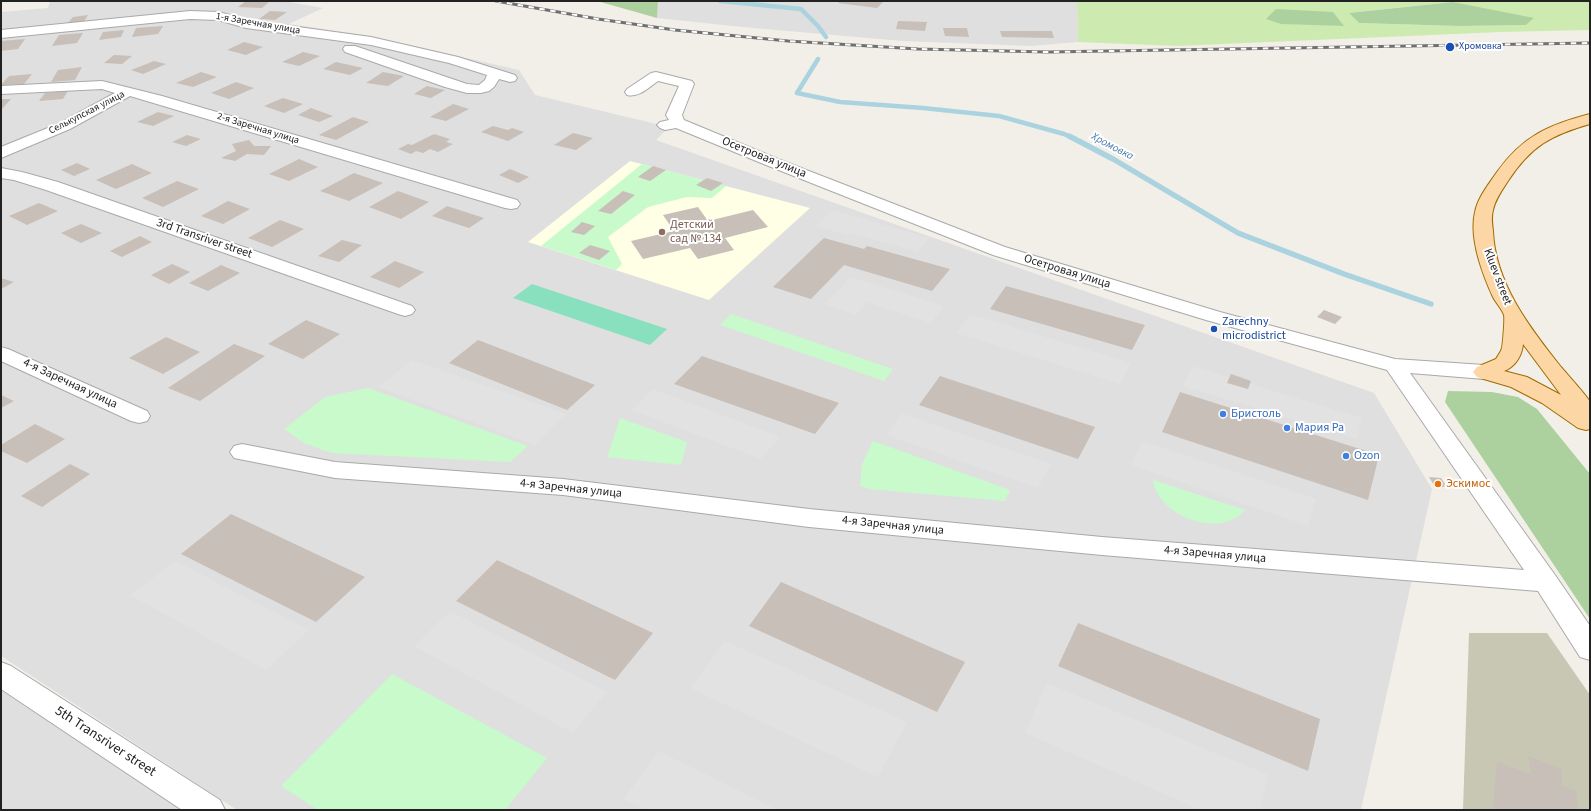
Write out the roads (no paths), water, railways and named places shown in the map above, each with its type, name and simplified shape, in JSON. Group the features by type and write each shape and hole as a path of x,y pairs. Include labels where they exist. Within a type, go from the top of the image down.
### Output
{"main road":[{"name":"Kluev street","path":"1590,120 1552,131 1531,146 1514,161 1493,191 1483,215 1483,239 1490,264 1501,293 1514,318 1554,374 1590,416"},
{"path":"1484,372 1505,363 1512,348 1514,318"},
{"path":"1484,372 1519,382 1550,398 1590,426"}],"street":[{"name":"1-я Заречная улица","path":"1,34 190,15 219,16 246,24 371,41 453,60 510,78"},
{"path":"316,34 342,46 451,84 470,89 482,89 488,85 494,76 492,72"},
{"name":"Осетровая улица","path":"632,92 656,76 687,84 674,115 672,124 999,251 1212,316 1394,365 1484,372"},
{"name":"2-я Заречная улица","path":"1,90 102,85 129,91 510,204"},
{"name":"Селькупская улица","path":"1,153 65,126 129,91"},
{"name":"3rd Transriver street","path":"1,173 16,175 52,186 405,310"},
{"name":"4-я Заречная улица","path":"1,353 139,416"},
{"path":"1394,365 1546,582 1590,649"},
{"name":"4-я Заречная улица","path":"242,452 335,470 563,487 809,518 1094,545 1546,582"},
{"name":"5th Transriver street","path":"1,674 209,810"}],"waterway":[{"name":"Хромовка","path":"720,1 801,9 818,26 826,37"},
{"name":"Хромовка","path":"818,59 797,93 840,102 923,108 999,116 1071,137"},
{"name":"Хромовка","path":"1071,137 1113,159 1238,233 1344,274 1431,304"}],"railway":[{"path":"496,1 598,19 675,30 788,41 918,49 1048,52 1590,43"}],"place":[{"name":"Хромовка","path":"1450,47"},
{"name":"Детский сад № 134","path":"662,232"},
{"name":"Zarechny microdistrict","path":"1214,329"},
{"name":"Бристоль","path":"1223,414"},
{"name":"Мария Ра","path":"1287,428"},
{"name":"Ozon","path":"1346,456"},
{"name":"Эскимос","path":"1438,484"}]}
